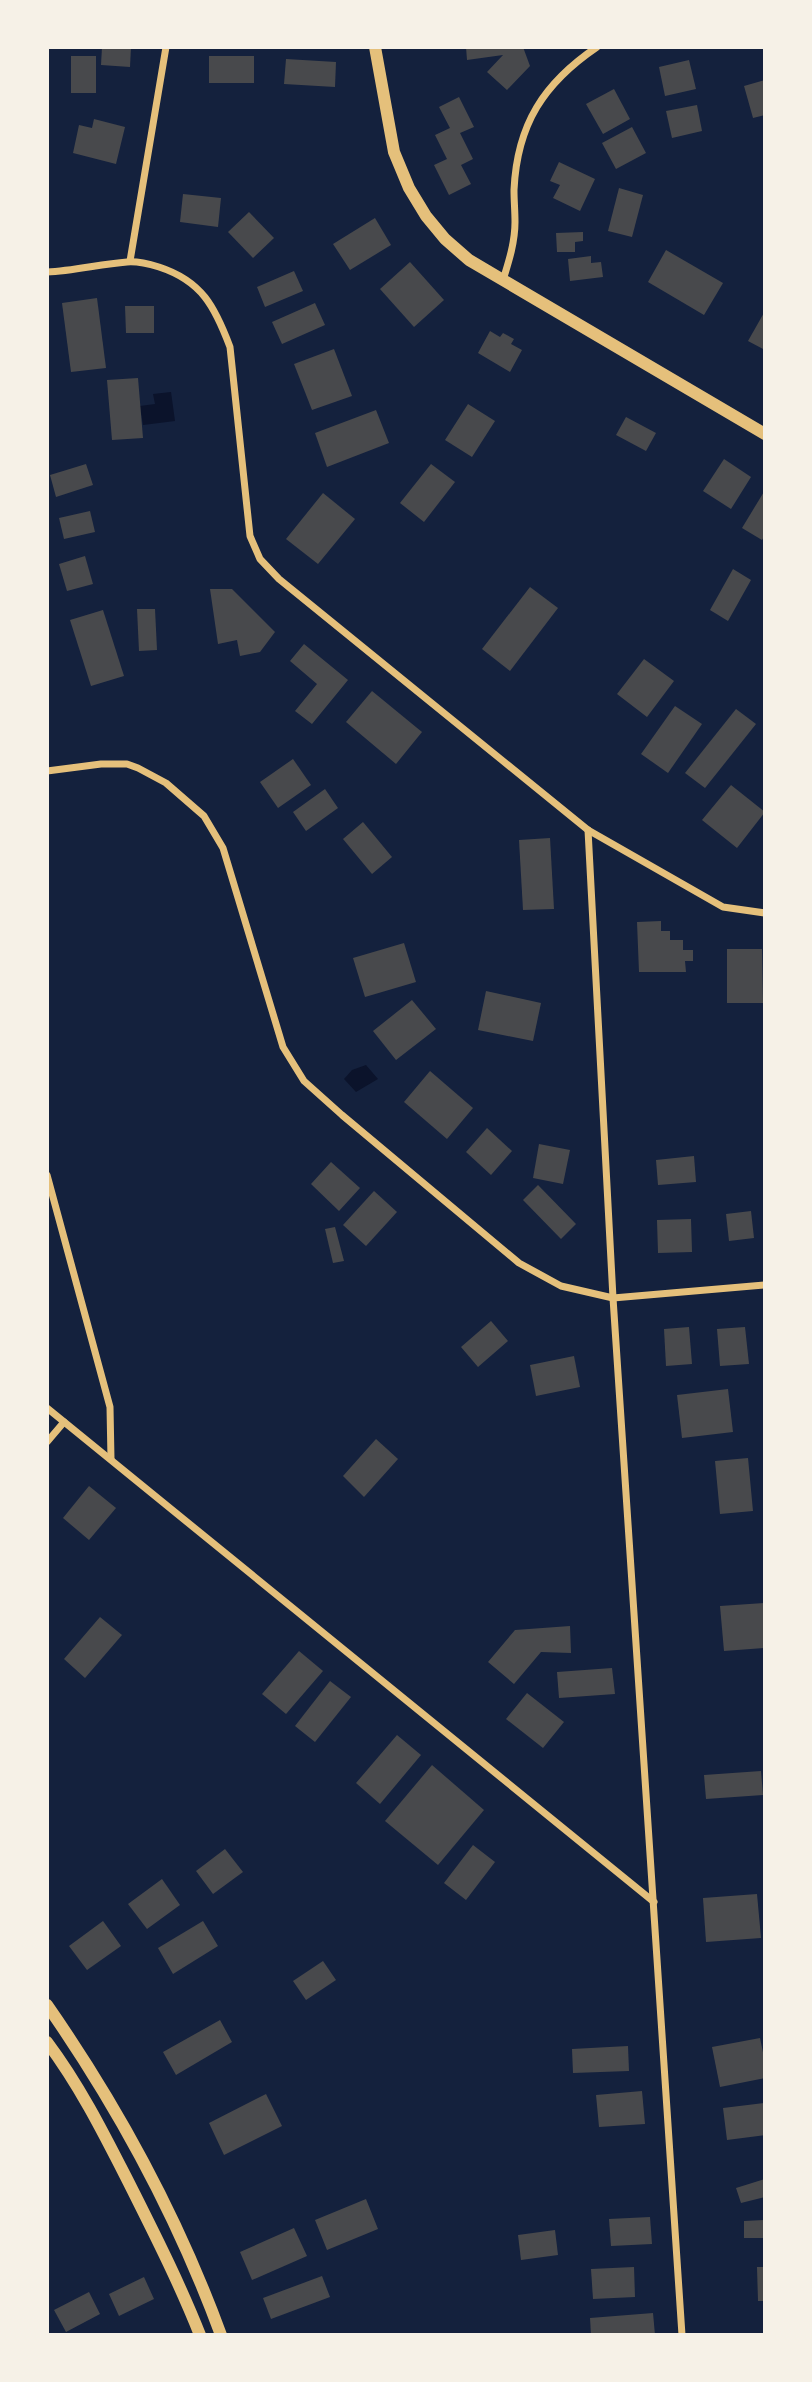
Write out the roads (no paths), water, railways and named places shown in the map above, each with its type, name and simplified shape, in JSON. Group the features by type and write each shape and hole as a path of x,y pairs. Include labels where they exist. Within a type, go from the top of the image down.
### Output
{"street":[{"path":"130,261 166,47"},
{"path":"375,47 394,152 409,188 426,216 445,239 469,260 765,434"},
{"path":"503,280 513,244 517,165 532,114 539,100 555,81 597,47"},
{"path":"47,272 130,261 149,264 190,280 206,297 220,320 230,347 250,536 260,559 279,579 588,830 723,907 765,913"},
{"path":"47,771 101,764 127,764 166,783 192,803 212,826 223,848 283,1047 304,1081 519,1263 561,1286 613,1298 765,1285"},
{"path":"588,830 613,1298 682,2335"},
{"path":"47,1175 110,1407 111,1460"},
{"path":"47,1408 654,1902"},
{"path":"47,1442 64,1422"},
{"path":"47,2005 114,2108 182,2241 203,2286 221,2335"},
{"path":"47,2042 96,2119 184,2295 200,2335"}],"water":[{"path":"171,392 175,421 143,425 140,406 155,404 153,394"},
{"path":"366,1065 378,1079 356,1092 344,1079 352,1070"}]}
